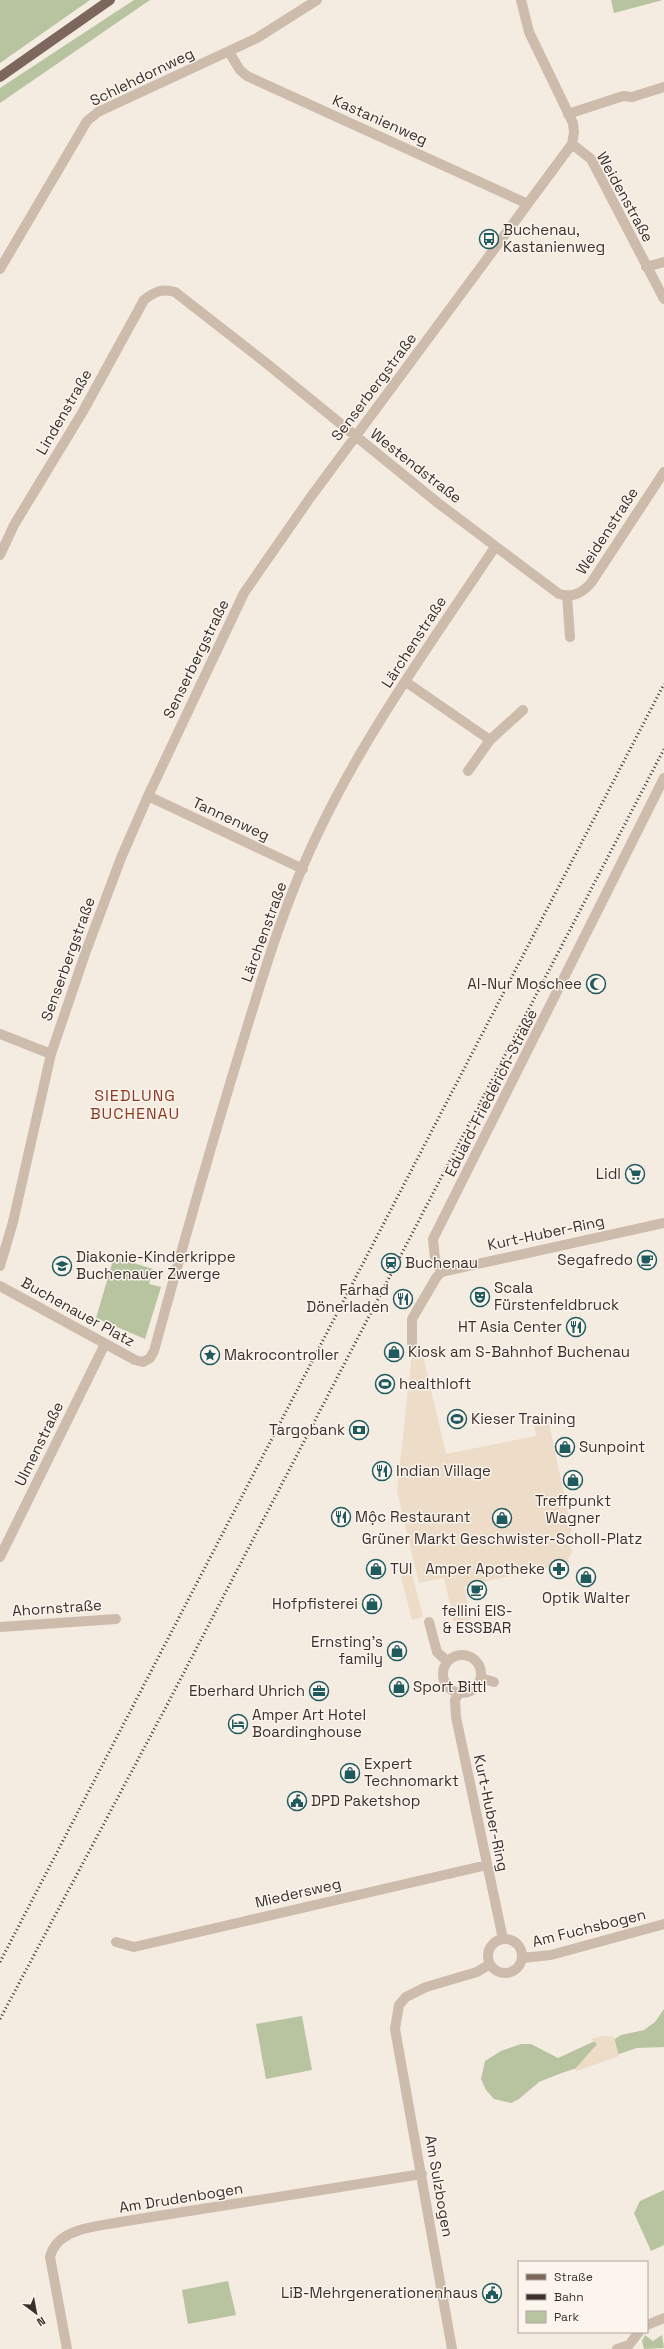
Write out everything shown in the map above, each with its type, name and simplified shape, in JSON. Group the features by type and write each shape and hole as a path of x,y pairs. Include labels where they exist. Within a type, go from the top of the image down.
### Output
{"main road":[{"path":"0,77 110,0"}],"street":[{"name":"Schlehdornweg","path":"0,269 87,121 102,110 257,38 317,0"},
{"path":"521,0 528,32 568,114 574,132 572,144"},
{"name":"Kastanienweg","path":"229,52 240,70 248,76 528,204"},
{"path":"568,114 624,96 632,97 664,87"},
{"name":"Senserbergstraße","path":"0,1266 4,1235 51,1054 96,925 148,796 244,593 269,554 355,436 572,144"},
{"name":"Weidenstraße","path":"572,144 591,159 664,299"},
{"path":"646,267 664,262"},
{"name":"Westendstraße","path":"160,290 175,292 266,362 355,436 495,547 552,591 567,596"},
{"name":"Lindenstraße","path":"0,555 3,540 82,413 144,300 152,293 160,290"},
{"name":"Weidenstraße","path":"567,596 581,593 591,583 664,472"},
{"name":"Lärchenstraße","path":"143,1362 150,1358 154,1351 176,1264 254,1002 303,869 319,831 346,780 406,682 495,547"},
{"path":"567,596 570,637"},
{"path":"406,682 490,740"},
{"path":"468,771 490,740 524,710"},
{"name":"Eduard-Friederich-Straße","path":"441,1272 435,1259 433,1238 664,778"},
{"name":"Tannenweg","path":"148,796 303,869"},
{"path":"0,1034 51,1054"},
{"name":"Kurt-Huber-Ring","path":"441,1272 664,1223"},
{"path":"412,1343 412,1319 441,1272"},
{"name":"Buchenauer Platz","path":"0,1286 105,1344 143,1362"},
{"name":"Ulmenstraße","path":"0,1557 105,1344"},
{"name":"Ahornstraße","path":"0,1627 116,1619"},
{"path":"429,1622 437,1652 447,1661"},
{"path":"458,1655 469,1656 480,1667 481,1678 475,1688 465,1693 459,1693 450,1689 444,1681 443,1671 447,1661 458,1655"},
{"path":"481,1678 494,1682"},
{"name":"Kurt-Huber-Ring","path":"459,1693 455,1700 456,1717 503,1939"},
{"name":"Miedersweg","path":"116,1942 134,1947 141,1946 487,1865"},
{"name":"Am Fuchsbogen","path":"522,1958 551,1955 664,1924"},
{"path":"503,1939 515,1942 519,1946 522,1958 517,1968 508,1973 498,1971 490,1964 488,1959 490,1948 503,1939"},
{"name":"Am Sulzbogen","path":"452,2349 395,2029 399,2005 406,1997 426,1987 477,1972 490,1964"},
{"name":"Am Drudenbogen","path":"67,2349 50,2257 52,2247 59,2240 75,2232 120,2222 422,2174"},
{"path":"648,2325 664,2318"},
{"path":"617,2349 629,2345 638,2333"}],"green space":[{"path":"0,0 90,0 0,63"},
{"path":"134,0 150,0 0,103 0,88"},
{"path":"611,0 663,0 614,13"},
{"path":"114,1257 153,1269 149,1284 161,1287 145,1339 96,1318"},
{"path":"664,2009 664,2047 637,2048 559,2074 539,2082 519,2099 511,2103 494,2099 486,2090 481,2079 485,2061 501,2051 521,2044 531,2044 558,2058 597,2040 612,2041 621,2035 644,2030 655,2022"},
{"path":"302,2016 312,2070 266,2079 256,2024"},
{"path":"664,2190 664,2245 651,2251 634,2213 640,2201"},
{"path":"228,2281 236,2315 188,2324 182,2290"},
{"path":"645,2335 653,2341 662,2335 664,2348 644,2349 642,2341"}],"shaded area":[{"path":"421,1347 446,1454 536,1436 533,1417 547,1414 572,1531 568,1537 572,1552 568,1558 569,1563 464,1586 471,1619 454,1622 444,1578 419,1583 397,1491 412,1354"},
{"path":"410,1566 423,1617 412,1620 399,1569"},
{"path":"603,2036 614,2037 619,2056 577,2071 575,2069 597,2044 591,2039"}],"railway":[{"path":"0,1962 664,684"},
{"path":"0,2019 167,1705 664,749"}],"place":[{"name":"Buchenau, Kastanienweg","path":"489,239"},
{"name":"Al-Nur Moschee","path":"596,984"},
{"name":"Lidl","path":"635,1174"},
{"name":"Segafredo","path":"647,1260"},
{"name":"Buchenau","path":"391,1263"},
{"name":"Diakonie-Kinderkrippe Buchenauer Zwerge","path":"62,1266"},
{"name":"Scala Fürstenfeldbruck","path":"480,1297"},
{"name":"Farhad Dönerladen","path":"403,1299"},
{"name":"HT Asia Center","path":"576,1327"},
{"name":"Kiosk am S-Bahnhof Buchenau","path":"394,1352"},
{"name":"Makrocontroller","path":"210,1355"},
{"name":"healthloft","path":"385,1384"},
{"name":"Kieser Training","path":"457,1419"},
{"name":"Targobank","path":"359,1430"},
{"name":"Sunpoint","path":"565,1447"},
{"name":"Indian Village","path":"382,1471"},
{"name":"Treffpunkt Wagner","path":"573,1480"},
{"name":"Mộc Restaurant","path":"341,1517"},
{"name":"Grüner Markt Geschwister-Scholl-Platz","path":"502,1518"},
{"name":"TUI","path":"376,1569"},
{"name":"Amper Apotheke","path":"559,1569"},
{"name":"Optik Walter","path":"586,1577"},
{"name":"fellini EIS- & ESSBAR","path":"477,1590"},
{"name":"Hofpfisterei","path":"372,1604"},
{"name":"Ernsting's family","path":"397,1651"},
{"name":"Sport Bittl","path":"399,1687"},
{"name":"Eberhard Uhrich","path":"319,1691"},
{"name":"Amper Art Hotel Boardinghouse","path":"238,1724"},
{"name":"Expert Technomarkt","path":"350,1773"},
{"name":"DPD Paketshop","path":"297,1801"},
{"name":"LiB-Mehrgenerationenhaus","path":"492,2293"}],"district":[{"name":"SIEDLUNG BUCHENAU","path":"135,1104"}]}
